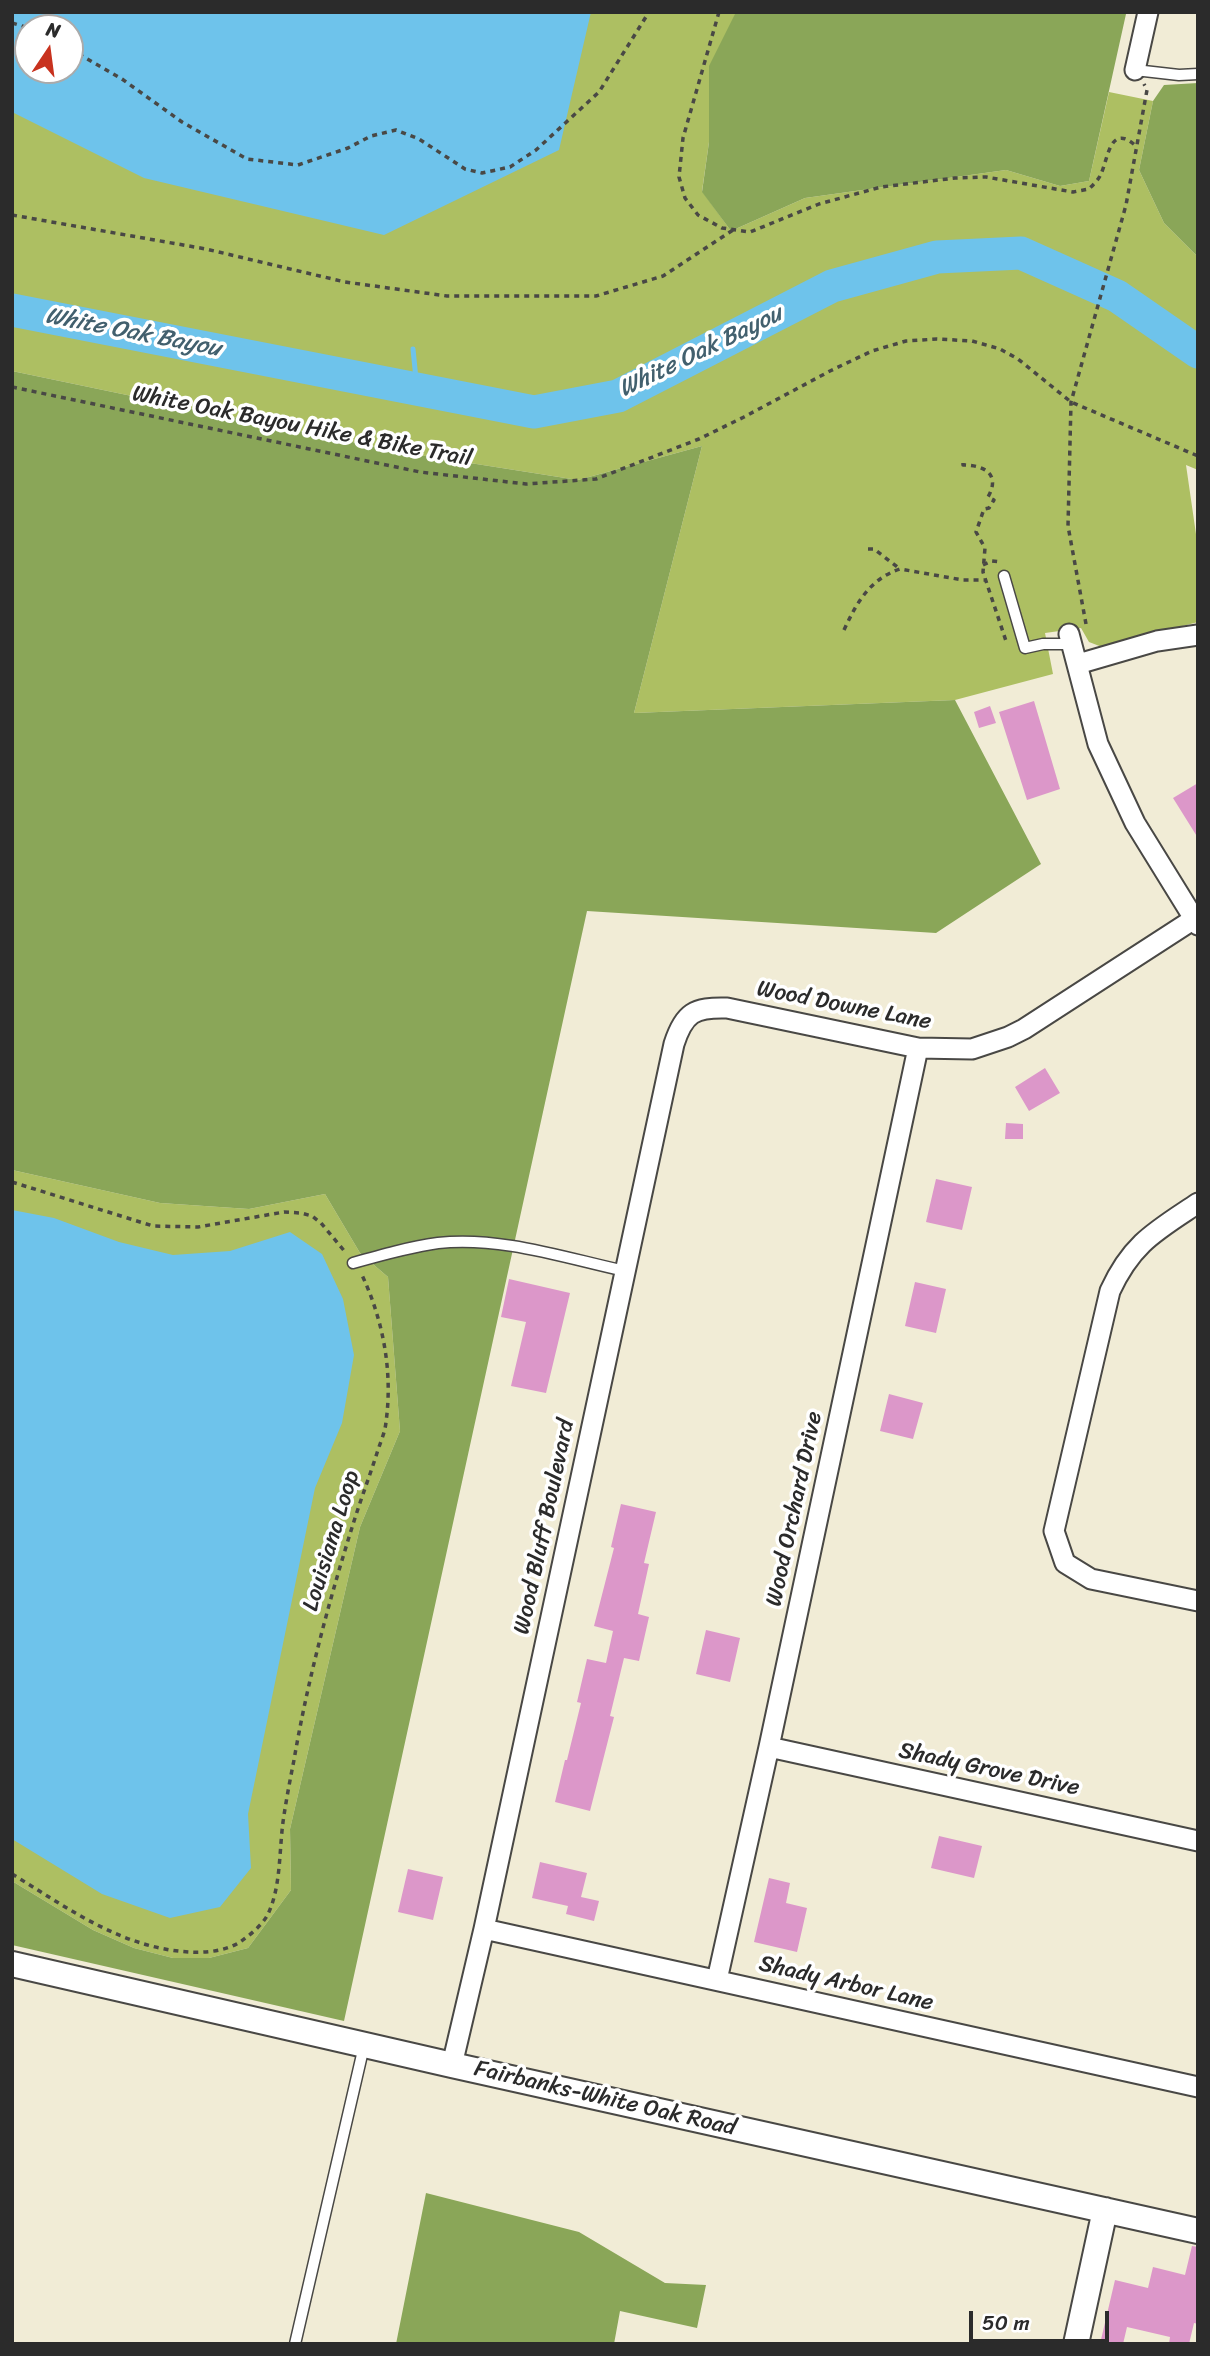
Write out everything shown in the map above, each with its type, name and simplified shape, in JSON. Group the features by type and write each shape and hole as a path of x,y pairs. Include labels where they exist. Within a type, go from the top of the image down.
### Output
{"street":[{"path":"1135,70 1148,12"},
{"path":"1078,664 1157,641 1198,635"},
{"path":"1071,639 1098,744 1135,823 1196,922"},
{"name":"Wood Downe Lane","path":"701,1009 727,1008 918,1048 972,1049 1008,1037 1196,922"},
{"name":"Wood Bluff Boulevard","path":"452,2065 484,1929 674,1044 680,1024 690,1014 701,1009"},
{"name":"Wood Orchard Drive","path":"717,1980 918,1048"},
{"path":"1198,1203 1138,1245 1118,1274 1104,1313 1054,1531 1065,1563 1091,1579 1198,1601"},
{"name":"Shady Grove Drive","path":"769,1747 1198,1841"},
{"name":"Shady Arbor Lane","path":"484,1929 1198,2087"},
{"name":"Fairbanks-White Oak Road","path":"12,1964 1198,2231"},
{"path":"1076,2344 1105,2210"}],"lane":[{"path":"1135,70 1179,75 1198,74"},
{"path":"1004,576 1025,648 1071,639"},
{"path":"353,1263 420,1246 461,1242 510,1246 625,1271"},
{"path":"295,2344 365,2045"}],"path":[{"path":"84,58 122,79 182,122 247,159 298,165 372,136 396,130 419,139 465,169 482,173 510,167 536,150 599,92 649,12"},
{"path":"719,12 683,138 678,177 685,198 698,215 722,228 750,232 819,204 881,187 943,180 986,177 1073,192 1089,189 1101,175 1108,146 1123,140 1132,142 1137,148"},
{"path":"1071,639 1084,637 1087,632 1068,526 1071,402 1126,205 1137,148 1147,90 1135,70"},
{"path":"12,215 206,249 345,282 447,296 596,296 663,276 733,230"},
{"name":"White Oak Bayou Hike & Bike Trail","path":"12,387 420,472 526,484 596,479 699,439 872,351 906,341 960,340 1000,349 1018,359 1071,402 1198,456"},
{"path":"963,463 988,472 994,485 988,496 994,500 992,505 984,509 976,527 977,536 985,548 983,565 986,581 1009,649"},
{"path":"868,549 874,549 900,569 963,580 986,581 1004,576 999,561 983,565"},
{"path":"844,629 870,586 883,576 900,569"},
{"name":"Louisiana Loop","path":"12,1182 153,1226 198,1227 284,1212 312,1216 321,1223 353,1263 373,1299 381,1325 387,1374 386,1424 355,1519 321,1639 299,1730 283,1822 278,1874 267,1916 259,1927 239,1943 227,1948 201,1953 173,1951 138,1943 96,1926 12,1874"}],"green space":[{"path":"12,12 736,12 709,142 702,191 731,231 805,198 1006,170 1060,186 1089,181 1109,92 1153,101 1139,170 1164,223 1198,257 1198,470 1186,465 1198,548 1198,622 1102,647 1089,642 1081,628 1045,633 1053,674 955,700 634,713 702,446 578,480 400,452 12,371"},
{"path":"736,12 1126,14 1089,181 1060,186 1006,170 805,198 731,231 702,192 709,142 709,66"},
{"path":"1198,83 1198,257 1164,223 1139,170 1153,101 1164,85"},
{"path":"12,371 400,452 578,480 702,446 634,713 955,700 1041,864 936,933 587,911 344,2021 12,1945 12,1881 93,1930 134,1948 173,1958 209,1958 248,1948 291,1890 290,1829 360,1527 400,1431 388,1277 360,1253 325,1194 249,1209 160,1203 12,1170"},
{"path":"12,1170 160,1203 249,1209 325,1194 360,1253 388,1277 400,1431 360,1527 290,1829 291,1890 248,1948 209,1958 173,1958 134,1948 93,1930 12,1881"},
{"path":"426,2193 579,2232 665,2283 706,2285 697,2328 620,2311 614,2344 396,2344"}],"water":[{"path":"12,12 591,12 559,150 384,235 144,178 12,112"},
{"path":"12,1210 54,1218 119,1242 173,1255 230,1251 290,1232 322,1254 343,1299 354,1355 342,1423 315,1488 248,1814 251,1868 220,1907 170,1918 102,1894 12,1839"}],"building":[{"path":"1034,701 1060,789 1027,800 999,712"},
{"path":"990,706 996,723 979,728 974,712"},
{"path":"1198,783 1198,838 1173,798"},
{"path":"1045,1068 1060,1093 1029,1111 1015,1087"},
{"path":"1006,1123 1023,1124 1023,1139 1005,1139"},
{"path":"936,1179 972,1187 962,1230 926,1222"},
{"path":"509,1279 570,1293 546,1393 511,1386 526,1322 501,1317"},
{"path":"915,1282 946,1289 936,1333 905,1326"},
{"path":"889,1394 923,1403 913,1439 880,1431"},
{"path":"621,1504 656,1512 644,1563 649,1564 638,1614 649,1617 639,1661 624,1658 610,1716 614,1717 590,1811 555,1802 581,1703 577,1702 587,1659 606,1663 613,1631 594,1626 614,1548 611,1547"},
{"path":"706,1630 740,1638 730,1682 696,1674"},
{"path":"939,1836 982,1846 974,1878 931,1868"},
{"path":"540,1862 587,1873 581,1897 599,1901 594,1921 566,1914 568,1906 532,1898"},
{"path":"408,1869 443,1877 433,1920 398,1912"},
{"path":"769,1878 790,1883 786,1903 807,1908 797,1952 754,1942"},
{"path":"1192,2246 1198,2247 1198,2324 1194,2323 1189,2344 1169,2344 1170,2337 1127,2327 1123,2344 1100,2344 1115,2280 1148,2288 1153,2267 1185,2275"}],"waterway":[{"name":"White Oak Bayou","path":"12,310 534,412 618,396 832,286 937,257 1021,253 1117,296 1198,352"},
{"path":"413,349 417,389"}]}
